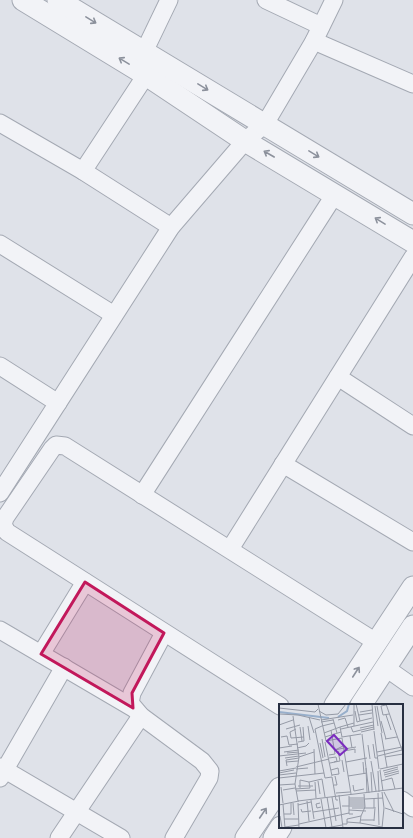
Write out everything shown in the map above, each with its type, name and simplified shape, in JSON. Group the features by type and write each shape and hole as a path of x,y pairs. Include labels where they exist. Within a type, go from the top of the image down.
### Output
{"street":[{"path":"23,0 146,75 245,140 413,242"},
{"path":"58,0 413,214"},
{"path":"144,52 169,0"},
{"path":"266,0 321,26"},
{"path":"0,492 171,228 245,140 265,124 314,41 334,0"},
{"path":"314,41 413,84"},
{"path":"83,171 146,75"},
{"path":"0,124 83,171 171,228"},
{"path":"142,495 335,194"},
{"path":"0,244 114,315"},
{"path":"230,549 413,257"},
{"path":"0,366 58,403"},
{"path":"338,377 413,426"},
{"path":"279,705 7,532 3,525 5,518 56,445 65,446 376,642"},
{"path":"283,464 413,542"},
{"path":"41,654 85,582"},
{"path":"336,704 413,587"},
{"path":"362,704 413,626"},
{"path":"0,630 137,712 202,761 210,771 209,778 174,838"},
{"path":"137,712 130,702 132,693 164,633"},
{"path":"64,667 2,772 77,812 121,838"},
{"path":"386,668 413,687"},
{"path":"59,838 77,812 137,712"},
{"path":"246,838 279,789"},
{"path":"403,801 413,808"}],"highlighted area":[{"path":"85,582 164,633 132,693 133,708 41,654"}]}
